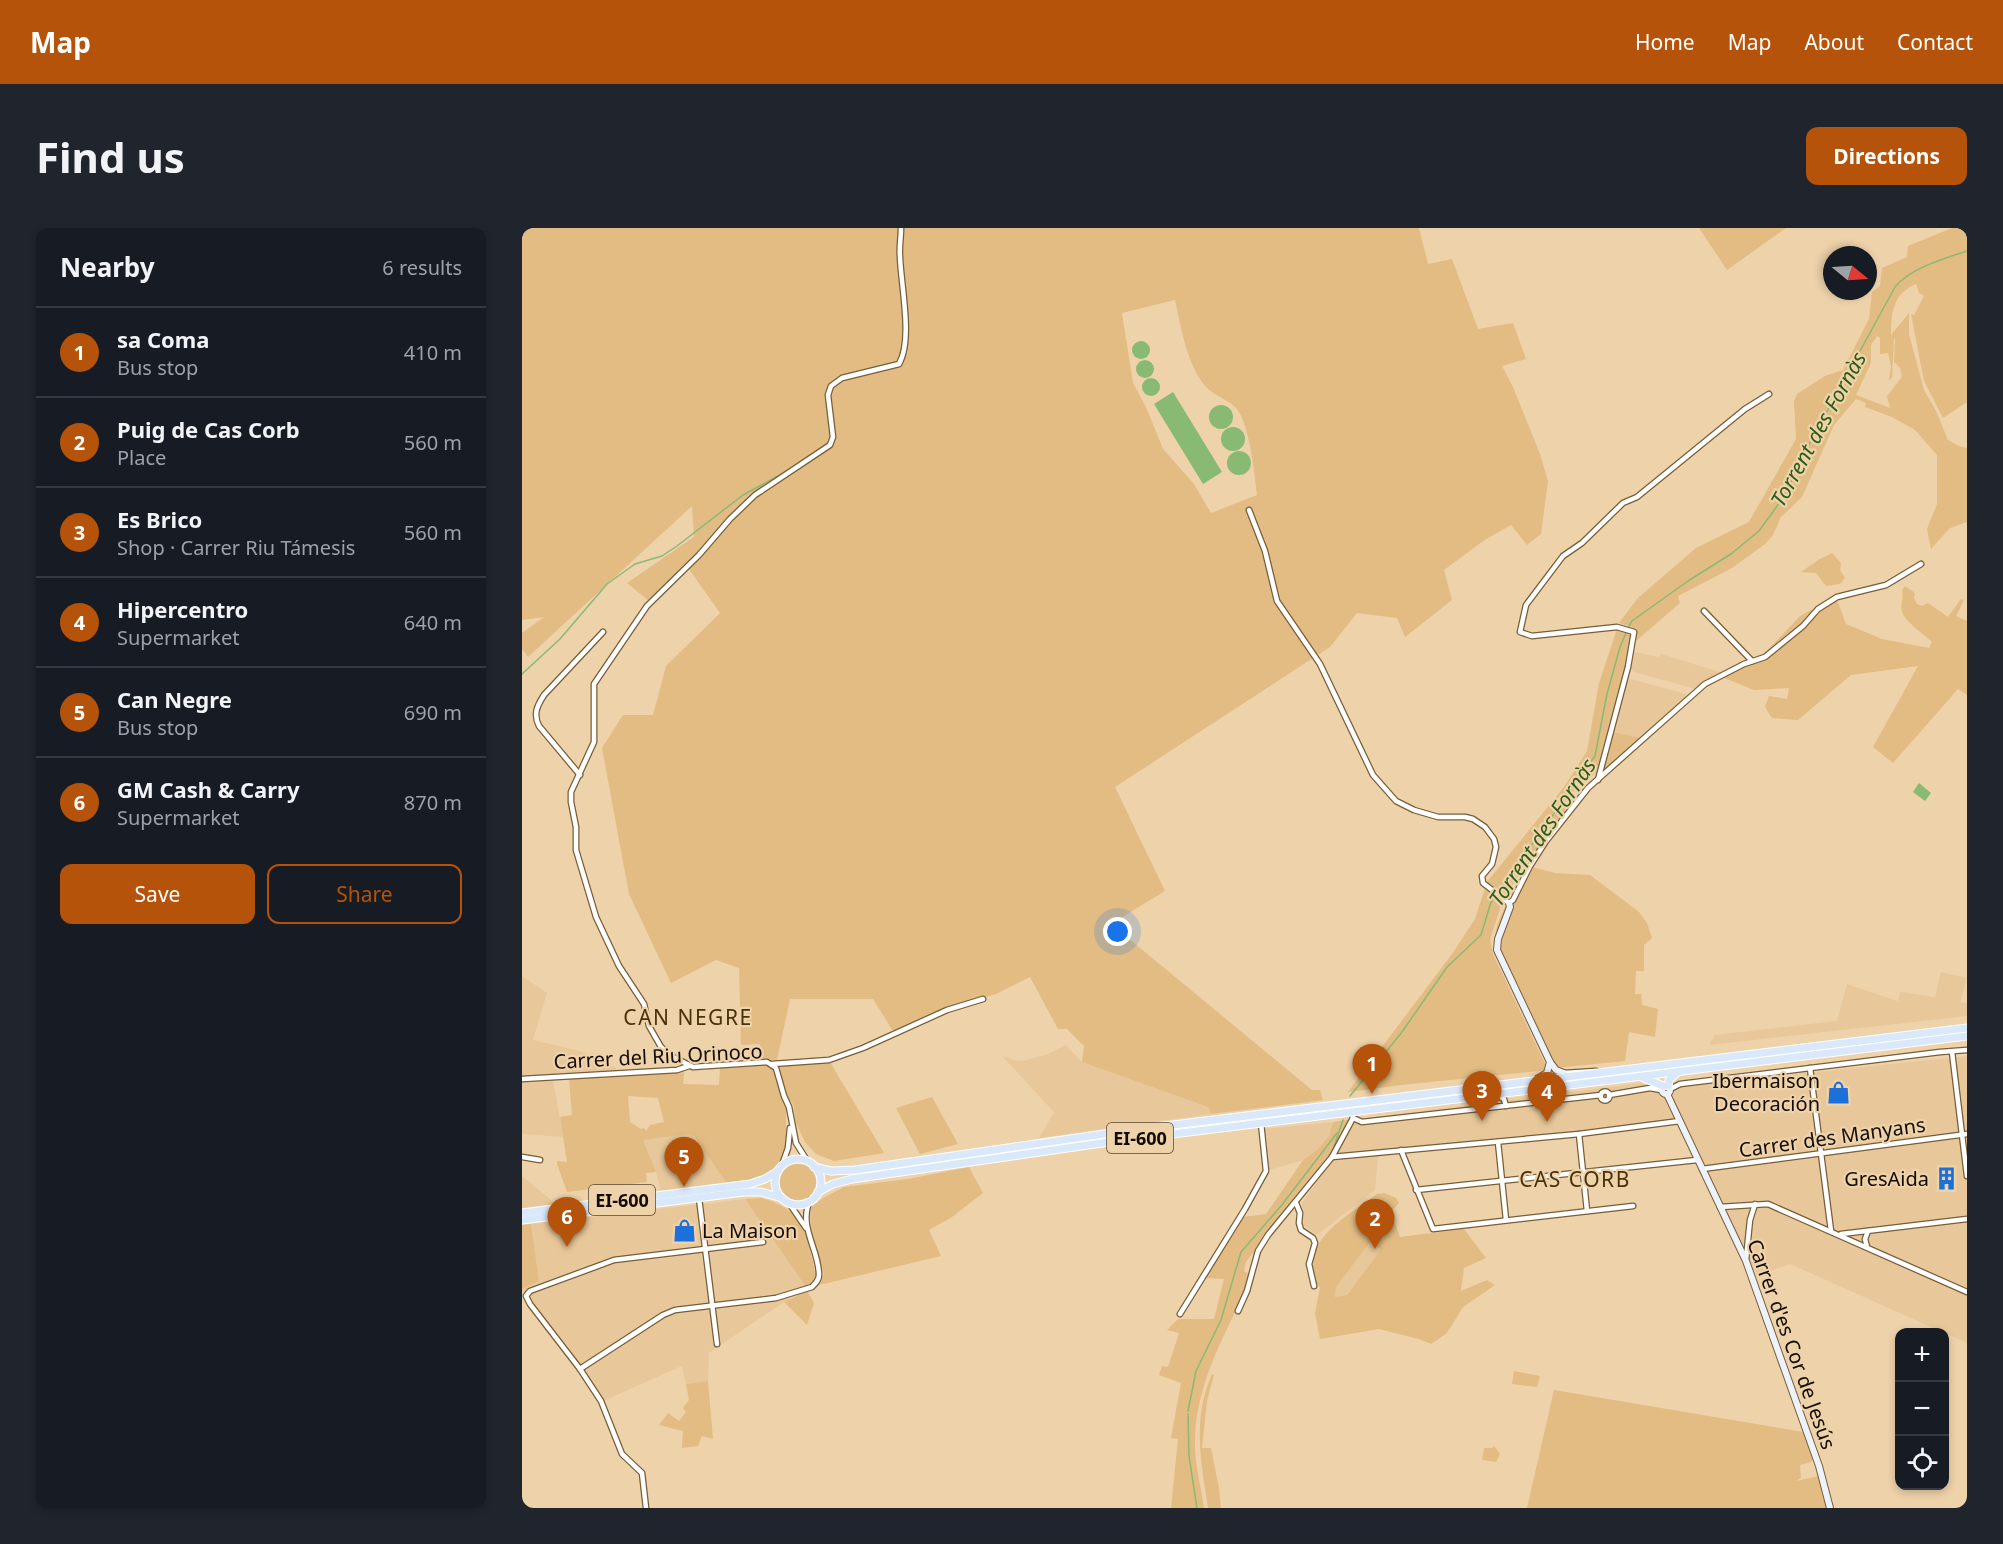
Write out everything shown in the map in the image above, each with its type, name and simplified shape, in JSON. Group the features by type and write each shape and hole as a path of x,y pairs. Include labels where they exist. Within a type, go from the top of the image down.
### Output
{"main road":[{"name":"EI-600","path":"522,1213 750,1184 796,1159 831,1171 855,1170 1068,1139 1967,1028"},
{"name":"EI-600","path":"810,1200 818,1192 833,1184 852,1179 1080,1146 1261,1123 1353,1115 1493,1094 1967,1036"},
{"path":"1640,1076 1666,1089 1669,1080 1678,1072"},
{"path":"811,1164 820,1179 818,1192"},
{"path":"780,1168 775,1185 782,1198"},
{"name":"EI-600","path":"522,1220 750,1192 761,1192 782,1198 789,1203"},
{"path":"789,1203 800,1204 810,1200"}],"street":[{"path":"688,1066 661,1047 649,1026 644,1004 619,966 596,917 576,850 576,827 571,792 594,742 594,684 647,606 699,555 730,519 755,495 830,445 833,437 828,395 831,386 842,378 899,364 905,354 906,336 899,254 901,228"},
{"path":"1598,780 1628,667 1634,632 1617,627 1524,635 1520,632 1520,626 1526,605 1563,556 1582,543 1623,503 1637,497 1769,393"},
{"path":"1249,510 1265,551 1277,601 1320,664 1373,775 1396,801 1414,810 1438,817 1473,819 1485,828 1494,839 1496,847 1492,864 1482,876 1484,886 1507,900 1513,900 1546,841 1588,789 1705,684 1724,673 1765,657 1780,647 1818,609 1837,597 1886,585 1921,564"},
{"path":"1704,611 1752,661"},
{"path":"580,775 539,726 535,717 538,704 544,694 603,632"},
{"path":"1507,900 1510,907 1498,939 1497,950 1550,1062 1556,1070 1564,1073 1588,1070 1605,1072"},
{"path":"772,1064 830,1060 863,1048 947,1010 983,999"},
{"path":"1938,1040 1940,1052"},
{"path":"1238,1311 1247,1291 1258,1251 1268,1235 1332,1157 1353,1115 1362,1122 1601,1095 1604,1092 1609,1095 1650,1088 1666,1089 1680,1084 1967,1050"},
{"path":"1952,1052 1965,1134 1967,1176"},
{"name":"Carrer del Riu Orinoco","path":"522,1079 767,1062 776,1068 796,1143 811,1164"},
{"path":"1533,1081 1547,1073 1550,1062"},
{"path":"1810,1068 1831,1231"},
{"name":"Carrer d'es Cor de Jesús","path":"1666,1089 1701,1169 1746,1261 1819,1466 1830,1508"},
{"path":"1493,1094 1504,1099 1506,1106"},
{"name":"Carrer del Riu Orinoco","path":"780,1168 788,1148 790,1120"},
{"path":"1332,1157 1579,1134 1680,1121"},
{"path":"1180,1314 1266,1171 1261,1123"},
{"path":"1579,1134 1587,1211"},
{"name":"Carrer des Manyans","path":"1701,1169 1965,1134"},
{"path":"1498,1142 1506,1220"},
{"path":"1401,1150 1433,1229 1633,1206"},
{"path":"522,1157 540,1160"},
{"path":"1416,1190 1697,1160"},
{"path":"699,1198 717,1344"},
{"path":"808,1233 807,1215 810,1200"},
{"path":"580,1369 663,1315 675,1310 776,1298 812,1287 819,1274 808,1233 802,1220 789,1203"},
{"path":"1296,1203 1300,1213 1301,1230 1313,1238 1315,1243 1309,1264 1314,1286"},
{"path":"1746,1261 1750,1220 1755,1204"},
{"path":"1720,1207 1768,1204 1967,1292"},
{"path":"1839,1234 1967,1219"},
{"path":"1867,1247 1865,1239 1868,1231"},
{"path":"646,1508 642,1473 622,1454 601,1401 526,1296 530,1291 614,1260 763,1242"}],"shaded area":[{"path":"522,228 1419,228 1428,264 1452,259 1478,329 1513,323 1526,359 1502,366 1540,454 1548,481 1541,534 1527,545 1511,525 1486,539 1444,570 1452,600 1405,637 1397,618 1357,613 1330,647 1115,787 1165,891 1111,924 1312,1090 1320,1090 1323,1100 1211,1114 1208,1107 1082,1062 1084,1046 1067,1029 1058,1029 1030,977 996,994 943,1009 893,1031 873,999 790,999 777,1060 760,1058 760,1044 741,1045 739,968 716,960 671,983 629,894 602,748 623,715 653,715 666,666 720,613 686,565 649,601 627,583 694,537 692,506 528,657 522,649 522,633 544,617 522,620","holes":["1175,300 1185,342 1196,373 1206,387 1240,413 1248,435 1253,462 1257,495 1211,513 1194,484 1163,449 1146,407 1133,383 1122,313"]},
{"path":"1699,228 1786,228 1727,270"},
{"path":"1952,228 1967,228 1967,402 1943,418 1924,381 1911,314 1914,315 1924,296 1919,293 1916,284 1898,298 1893,311 1891,335 1909,313 1909,334 1924,390 1948,440 1967,448 1967,522 1950,528 1931,549 1927,529 1937,504 1937,455 1915,430 1892,417 1865,407 1866,403 1856,399 1834,425 1802,497 1781,517 1773,535 1765,544 1732,568 1678,596 1680,603 1636,641 1636,629 1619,623 1638,598 1696,548 1749,522 1796,439 1794,401 1797,394 1825,376 1843,370 1869,319 1871,300 1877,300 1877,288 1880,286 1882,268 1907,257 1908,246","holes":["1877,336 1880,338 1880,354 1888,353 1891,366 1889,381 1892,377 1895,339 1894,362 1900,368 1902,377 1887,396 1890,408 1856,395 1871,363 1871,345"]},
{"path":"1141,341 1147,344 1150,350 1147,356 1141,359 1135,356 1132,350 1135,344"},
{"path":"1145,360 1151,363 1154,369 1151,375 1145,378 1139,375 1136,369 1139,363"},
{"path":"1151,378 1157,381 1160,387 1157,393 1151,396 1145,393 1142,387 1145,381"},
{"path":"1173,392 1222,472 1203,484 1154,404"},
{"path":"1221,405 1226,406 1232,412 1232,422 1226,428 1221,429 1216,428 1210,422 1209,417 1210,412 1216,406"},
{"path":"1233,427 1238,428 1244,434 1244,444 1238,450 1233,451 1228,450 1222,444 1221,439 1222,434 1228,428"},
{"path":"1239,451 1244,452 1250,458 1250,468 1244,474 1239,475 1234,474 1228,468 1227,463 1228,458 1234,452"},
{"path":"1832,553 1841,563 1840,570 1845,578 1840,584 1826,586 1816,573 1801,572 1818,560"},
{"path":"1905,586 1915,593 1914,598 1917,604 1922,606 1928,603 1948,617 1961,599 1964,600 1956,616 1967,621 1967,695 1958,689 1893,763 1873,747 1918,666 1851,675 1798,720 1772,718 1765,707 1769,696 1787,699 1789,688 1754,690 1722,677 1780,649 1837,600 1846,624 1882,639 1929,648 1932,642 1908,621 1902,612 1902,590"},
{"path":"1813,609 1799,628 1764,654 1800,616"},
{"path":"1617,629 1633,633 1599,770 1590,778 1584,777 1564,804 1565,811 1504,897 1490,939 1493,954 1548,1070 1348,1092 1452,954 1475,919 1487,882 1564,787 1587,751 1599,683"},
{"path":"1634,652 1659,657 1661,654 1720,672 1696,689 1634,672 1630,669"},
{"path":"1631,679 1686,694 1687,698 1641,738 1613,732 1627,681"},
{"path":"1613,732 1641,738 1603,772"},
{"path":"1919,783 1931,793 1925,801 1913,792"},
{"path":"1532,867 1555,873 1590,875 1639,912 1647,923 1652,938 1644,945 1644,971 1636,971 1635,994 1641,994 1642,1005 1658,1009 1655,1037 1629,1032 1625,1061 1555,1068 1496,950 1495,939 1500,917"},
{"path":"1941,972 1967,978 1960,1002 1967,1003 1967,1016 1709,1045 1715,1035 1837,1021 1847,984 1898,1001 1900,992 1935,997"},
{"path":"522,976 547,993 533,1040 580,1051 616,1068 616,1077 553,1080 563,1137 522,1134"},
{"path":"1066,1045 1082,1062 1208,1107 1211,1114 1039,1138 1054,1112 1002,1056 1018,1061 1027,1060 1048,1054"},
{"path":"1967,1056 1967,1343 1949,1335 1949,1328 1933,1328 1790,1264 1757,1276 1683,1119 1549,1135 1387,1149 1386,1156 1378,1157 1375,1190 1317,1235 1302,1224 1302,1203 1341,1148 1354,1123 1359,1119 1642,1083 1650,1090"},
{"path":"830,1062 884,1153 834,1161 816,1154 805,1142 796,1123 793,1104 787,1097 779,1065"},
{"path":"768,1064 774,1070 786,1107 786,1144 780,1161 773,1170 753,1180 727,1184 694,1136 688,1134 643,1140 656,1172 646,1173 647,1182 567,1192 557,1161 567,1162 560,1117 572,1115 569,1079 684,1071 683,1084 719,1085 720,1068","holes":["628,1096 658,1098 664,1122 650,1125 646,1131 630,1122"]},
{"path":"932,1097 958,1144 920,1154 896,1108"},
{"path":"1351,1119 1335,1147 1246,1262 1244,1271 1249,1274 1246,1290 1212,1362 1200,1400 1195,1439 1204,1508 1171,1508 1178,1439 1171,1438 1181,1383 1159,1375 1162,1366 1168,1367 1179,1333 1167,1330 1178,1319 1214,1319 1224,1279 1204,1278 1243,1217 1266,1214 1303,1160 1317,1150 1329,1136 1333,1122"},
{"path":"1333,1122 1329,1136 1317,1150 1303,1160 1269,1170 1262,1132 1264,1129"},
{"path":"688,1134 693,1136 727,1184 661,1192 656,1172 642,1140"},
{"path":"798,1164 811,1169 816,1182 811,1195 798,1200 785,1195 780,1182 785,1169"},
{"path":"969,1167 983,1193 952,1217 929,1230 941,1256 819,1285 824,1274 812,1233 811,1207 844,1187 908,1179"},
{"path":"522,1176 556,1204 522,1208"},
{"path":"1384,1193 1396,1198 1399,1203 1391,1212 1400,1237 1464,1229 1486,1258 1464,1268 1461,1291 1487,1280 1495,1285 1463,1307 1447,1333 1431,1344 1379,1329 1320,1339 1315,1313 1320,1287 1313,1275 1315,1254 1319,1243 1336,1224 1377,1194","holes":["1370,1242 1381,1249 1347,1295 1335,1297 1336,1287"]},
{"path":"761,1198 788,1209 802,1226 816,1275 814,1281 806,1287 745,1199"},
{"path":"745,1199 806,1287 709,1353 708,1381 686,1384 682,1366 603,1401 570,1349 522,1291 539,1281 531,1224"},
{"path":"531,1224 539,1281 522,1289 522,1225"},
{"path":"1370,1241 1381,1249 1346,1296 1335,1297 1336,1287"},
{"path":"807,1291 814,1303 807,1325 784,1302"},
{"path":"1514,1371 1540,1376 1537,1387 1512,1384"},
{"path":"1212,1374 1214,1375 1207,1401 1202,1448 1211,1448 1221,1508 1208,1508 1201,1457 1202,1408"},
{"path":"708,1381 713,1439 702,1436 698,1446 682,1448 683,1431 659,1425 668,1413 679,1421 686,1412 683,1408 689,1400 686,1384"},
{"path":"1554,1390 1803,1432 1814,1457 1811,1462 1800,1465 1801,1478 1796,1481 1819,1476 1827,1508 1527,1508"},
{"path":"1494,1446 1500,1454 1496,1462 1482,1460 1484,1448"}],"waterway":[{"name":"Torrent des Fornàs","path":"1629,626 1632,621 1731,554 1759,531 1785,495 1807,448 1895,287 1918,270 1967,251"},
{"path":"522,674 560,639 607,584 635,564 662,556 743,495 789,470"},
{"name":"Torrent des Fornàs","path":"1350,1096 1402,1032 1447,967 1481,935 1491,902 1595,756 1607,694 1626,633"},
{"name":"Torrent des Fornàs","path":"1334,1146 1343,1120"},
{"name":"Torrent des Fornàs","path":"1188,1411 1196,1371 1221,1320 1241,1252 1281,1206 1337,1133"},
{"name":"Torrent des Fornàs","path":"1188,1414 1189,1456 1197,1508"}],"place":[{"name":"Ibermaison Decoración","path":"1838,1092"},
{"name":"sa Coma","path":"1372,1094"},
{"name":"Es Brico","path":"1482,1121"},
{"name":"Hipercentro","path":"1547,1122"},
{"name":"GresAida","path":"1947,1178"},
{"name":"Can Negre","path":"684,1187"},
{"name":"La Maison","path":"684,1230"},
{"name":"GM Cash & Carry","path":"567,1247"},
{"name":"Puig de Cas Corb","path":"1375,1249"}],"district":[{"name":"CAN NEGRE","path":"688,1017"},
{"name":"CAS CORB","path":"1575,1179"}]}
